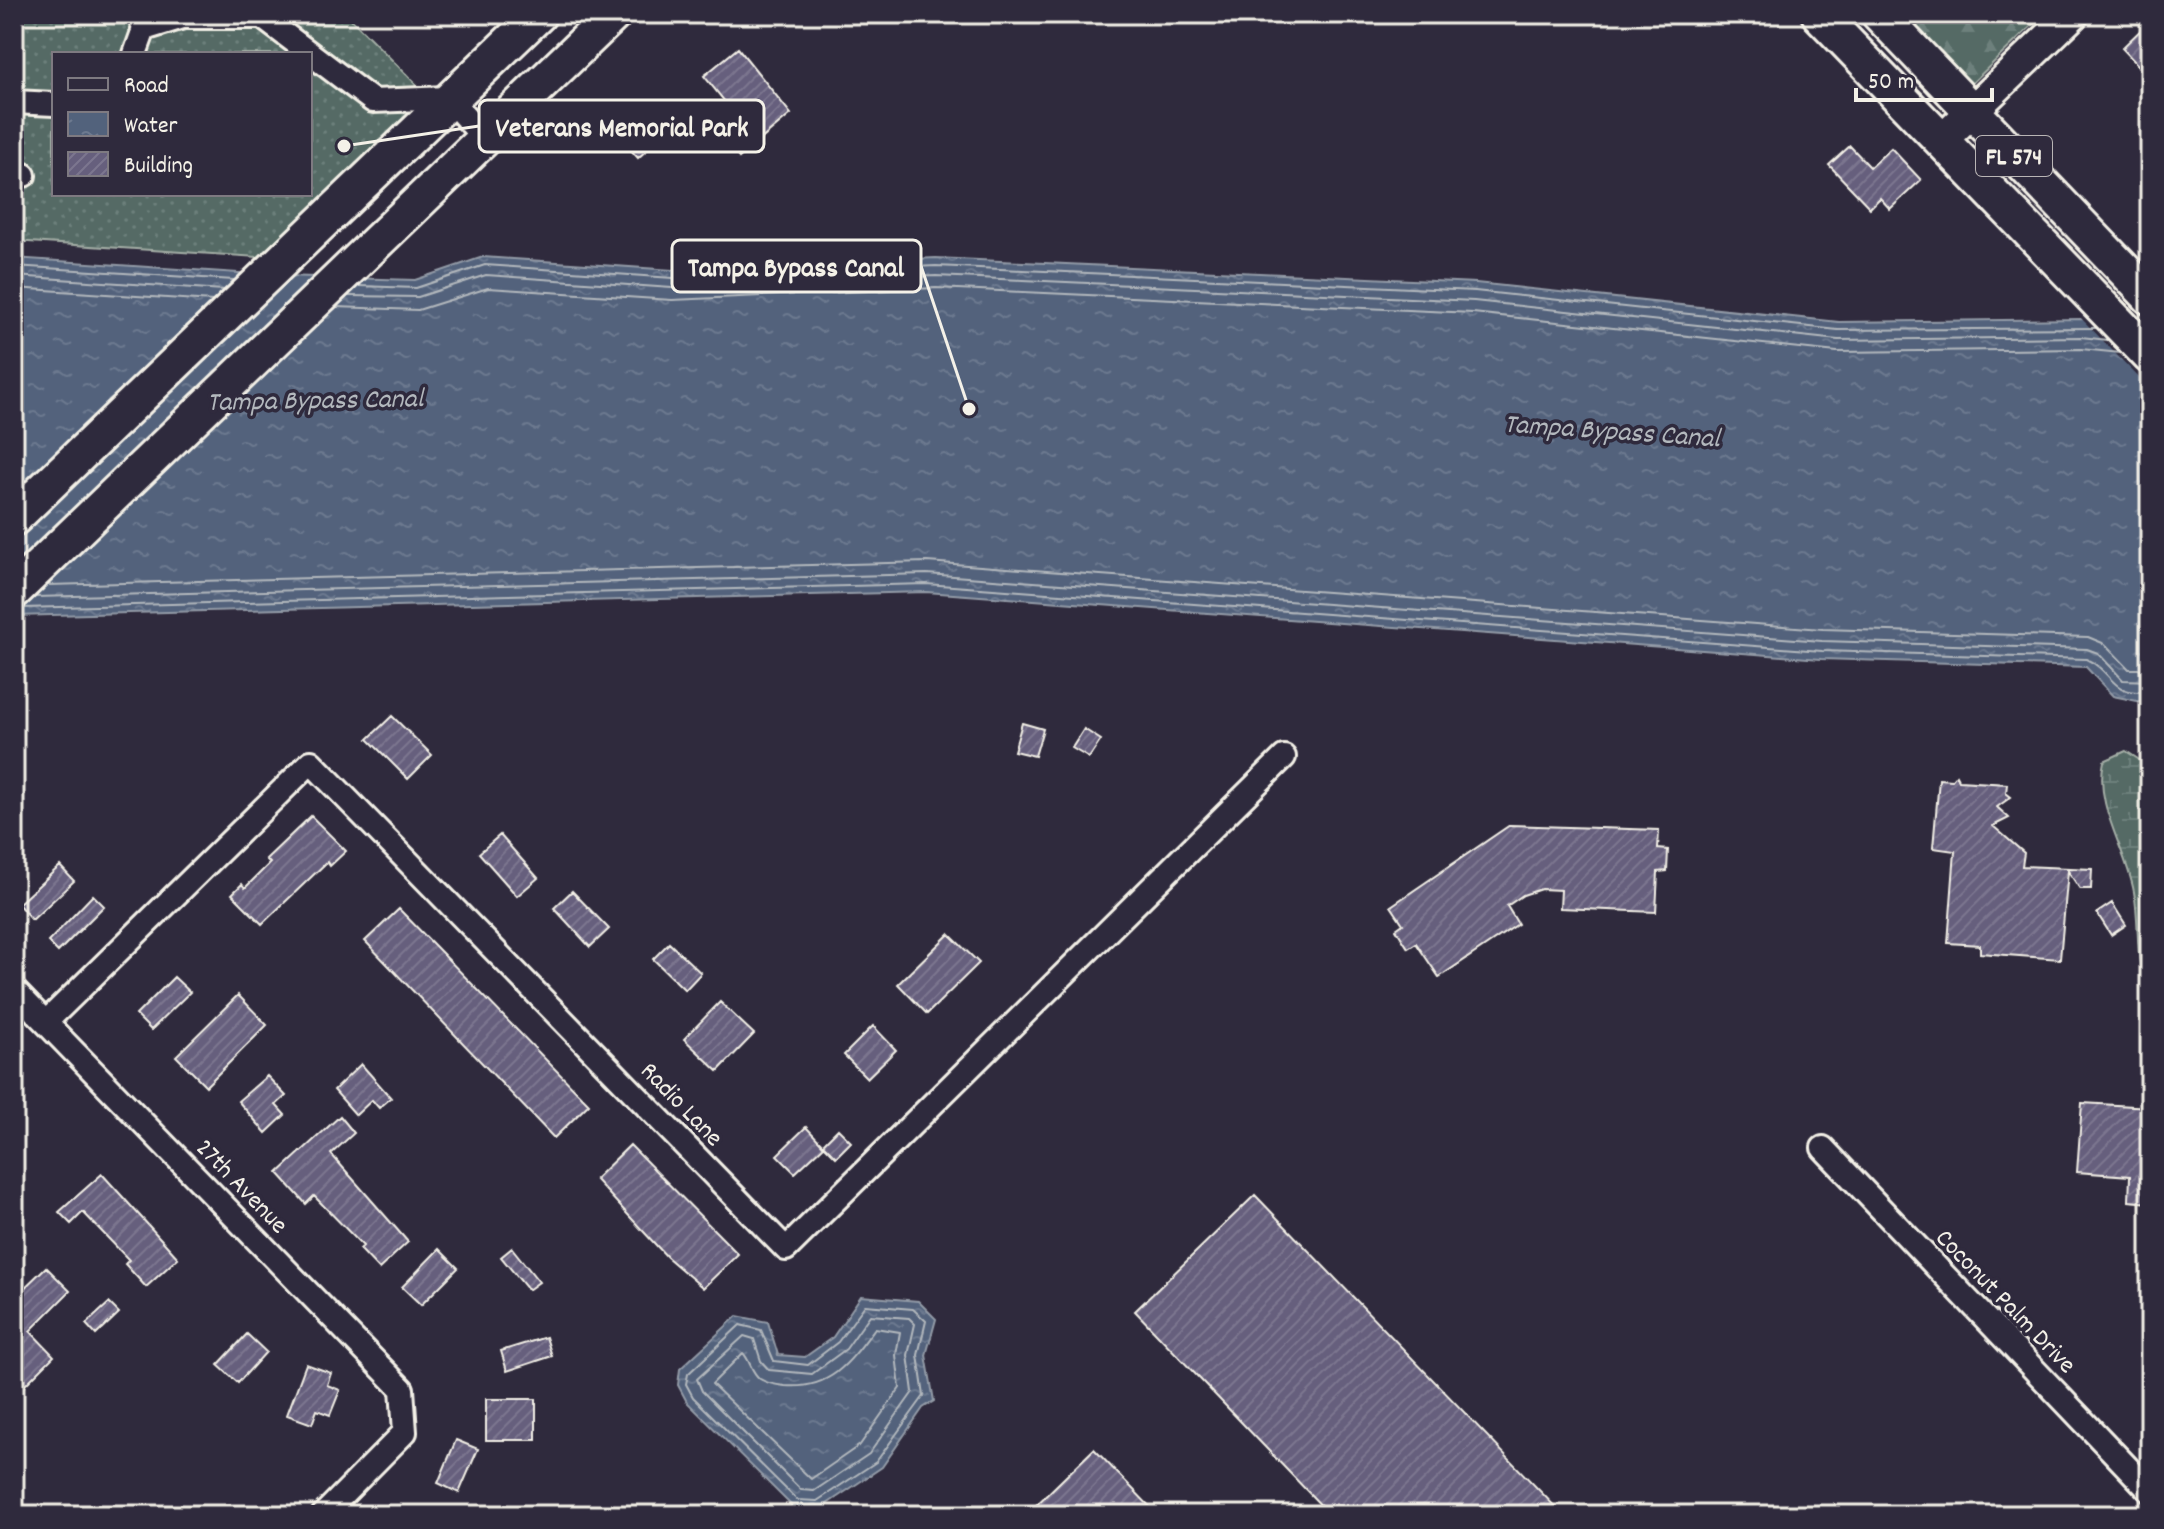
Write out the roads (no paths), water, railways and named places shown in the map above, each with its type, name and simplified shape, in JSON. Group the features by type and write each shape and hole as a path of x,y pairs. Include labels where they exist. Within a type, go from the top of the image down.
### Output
{"main road":[{"path":"14,518 448,98 539,14"},
{"path":"14,591 614,14"},
{"name":"FL 574","path":"1819,14 2150,356"},
{"name":"FL 574","path":"1879,14 2150,297"}],"street":[{"path":"1943,139 2073,14"},
{"path":"135,52 142,21 183,17 262,17 308,52"},
{"path":"312,55 373,101 448,98 483,137"},
{"path":"14,102 52,104"},
{"name":"Radio Lane","path":"46,1022 311,762 786,1249 1284,757"},
{"name":"27th Avenue","path":"14,990 402,1389 405,1432 323,1515"},
{"name":"Coconut Palm Drive","path":"1823,1148 2150,1491"}],"water":[{"path":"483,257 673,270 936,258 1476,283 1839,322 2083,319 2150,326 2150,697 2142,702 2113,696 2086,667 1821,659 926,592 14,616 14,258 282,276 415,280"},
{"path":"861,1296 918,1301 936,1319 926,1355 934,1401 923,1408 882,1467 818,1510 793,1507 687,1402 678,1385 680,1369 737,1316 768,1322 778,1355 805,1357 833,1337"}],"place":[{"name":"Veterans Memorial Park","path":"344,146"},
{"name":"Tampa Bypass Canal","path":"969,409"}]}
